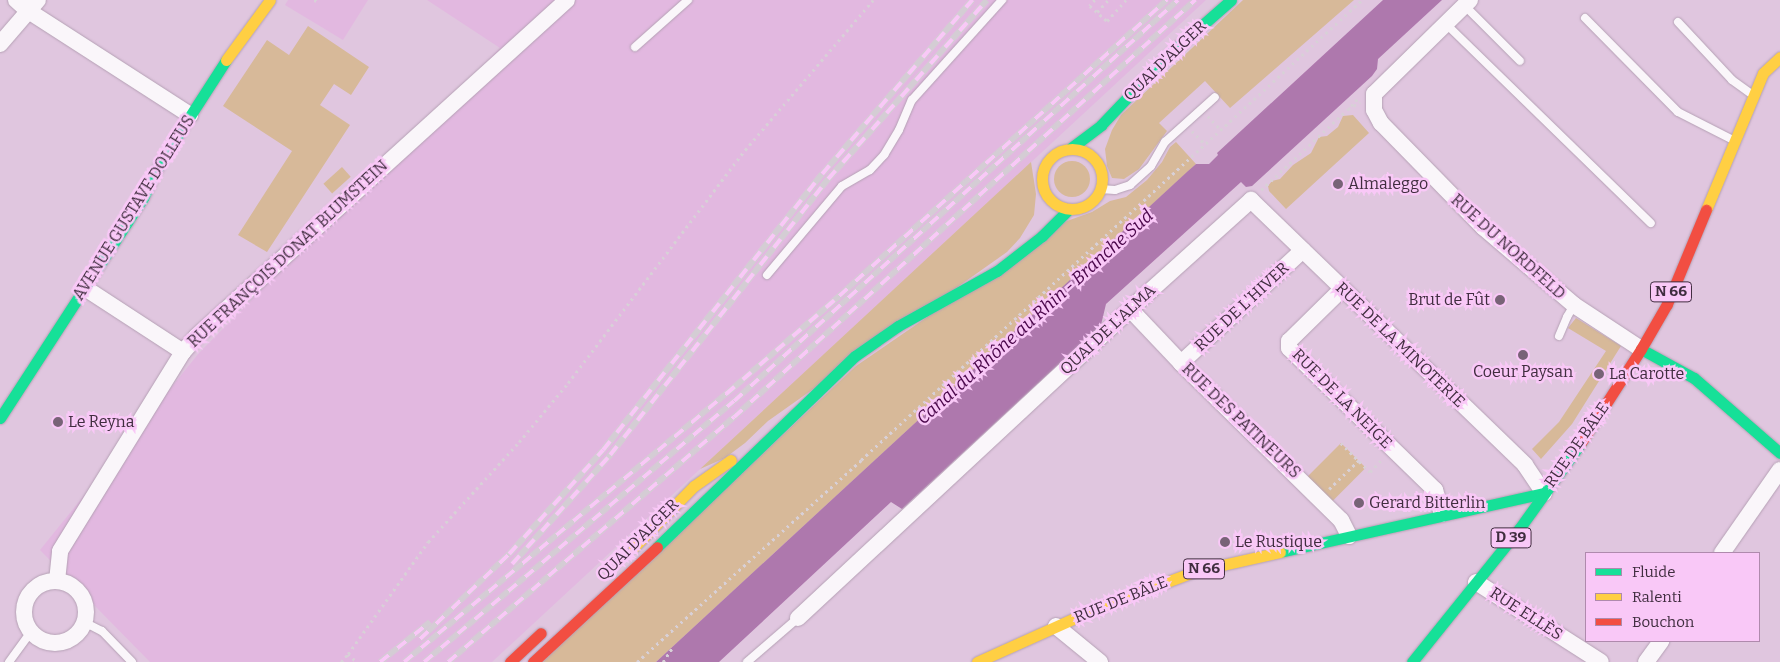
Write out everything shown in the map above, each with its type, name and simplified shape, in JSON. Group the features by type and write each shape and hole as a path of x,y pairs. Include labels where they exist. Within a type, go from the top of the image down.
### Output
{"main road":[{"name":"AVENUE GUSTAVE DOLLFUS","path":"3,407 85,288 143,198 162,161 237,43 270,0"},
{"name":"QUAI D'ALGER","path":"1042,210 1045,193 1041,178 1046,163 1056,152 1071,148 1101,124 1167,56 1231,0"},
{"name":"RUE DE BÂLE","path":"977,662 1097,608 1196,570 1442,514 1544,493 1578,448 1641,349 1667,304 1752,95 1763,73 1780,57"},
{"path":"1100,189 1102,175 1097,161 1101,124"},
{"path":"1071,148 1086,151 1097,161"},
{"name":"QUAI D'ALGER","path":"534,662 736,473 760,450 775,431 855,356 898,326 980,282 1042,236 1069,209 1088,204 1100,189"},
{"path":"1045,193 1055,204 1069,209"},
{"name":"QUAI D'ALGER","path":"1025,247 1035,229"},
{"path":"1641,349 1694,378 1780,453"},
{"name":"QUAI D'ALGER","path":"622,558 694,486 756,441 775,431"},
{"name":"D 39","path":"1412,662 1544,493"},
{"path":"510,662 552,623"}],"street":[{"name":"RUE FRANÇOIS DONAT BLUMSTEIN","path":"57,581 60,551 183,352 196,337 567,0"},
{"path":"1374,94 1467,2"},
{"path":"0,44 27,3 190,115"},
{"name":"RUE DU NORDFELD","path":"1374,94 1374,110 1381,123 1424,169 1484,228 1574,305 1641,349"},
{"name":"RUE DE LA MINOTERIE","path":"1251,200 1525,465 1544,493"},
{"name":"QUAI DE L'ALMA","path":"798,618 1130,309 1251,200"},
{"name":"RUE DE L'HIVER","path":"1181,363 1303,250"},
{"path":"85,288 183,352"},
{"name":"RUE DE LA NEIGE","path":"1342,289 1289,341 1289,348 1435,490 1442,514"},
{"name":"RUE DES PATINEURS","path":"1130,309 1181,363 1341,520 1349,536"},
{"path":"1723,552 1780,470"},
{"path":"57,581 65,582 78,592 86,606 84,622 75,636 61,643 44,642 31,632 23,616 26,598 39,585 57,581"},
{"name":"RUE ELLÈS","path":"1476,582 1600,662"},
{"path":"1056,626 1100,662"},
{"path":"1646,662 1660,642"}],"lane":[{"path":"635,47 688,0"},
{"path":"768,275 842,186 870,170 880,160 899,130 912,100 1002,0"},
{"path":"1467,2 1520,61"},
{"path":"1585,18 1678,112 1733,140"},
{"path":"1678,22 1732,80 1752,95"},
{"path":"1445,24 1651,223"},
{"path":"1100,189 1115,190 1130,185 1151,166 1165,142 1215,97"},
{"path":"1560,336 1574,305"},
{"name":"QUAI DE L'ALMA","path":"747,662 798,618"},
{"path":"84,622 102,630 132,662"},
{"path":"9,662 31,632"}],"path":[{"path":"341,662 428,542 519,442 568,383 745,150 873,0"},
{"path":"1095,0 1090,6 1107,21 1126,0"},
{"path":"1097,12 1108,0"},
{"path":"637,662 1362,0"},
{"path":"1251,200 1348,109 1374,94"},
{"path":"1202,109 1221,130"},
{"path":"1185,124 1205,144"},
{"path":"1341,443 1370,472 1392,449"},
{"path":"1320,499 1359,460"},
{"path":"663,662 672,648"},
{"path":"348,654 356,662"}],"shaded area":[{"path":"288,0 368,0 343,40 285,5"},
{"path":"427,0 1206,0 492,662 150,662 40,550 199,353 500,48"},
{"path":"1243,0 1354,0 1230,108 1205,81 1159,123 1167,131 1139,169 1124,179 1112,178 1107,166 1105,149 1112,130 1121,115"},
{"path":"308,26 369,67 351,95 334,84 320,105 350,125 267,252 238,235 292,151 223,106 267,40 289,55"},
{"path":"1353,115 1369,133 1286,209 1269,191 1268,186 1272,181 1280,179 1293,165 1311,153 1319,137 1327,136 1338,127 1343,116"},
{"path":"1176,142 1196,164 656,662 542,662 856,366 1067,221 1092,212 1110,201 1126,197 1147,180 1162,162 1170,147"},
{"path":"1072,161 1079,162 1085,166 1089,172 1089,186 1085,192 1079,196 1072,197 1065,196 1059,192 1055,186 1054,179 1055,172 1059,166 1065,162"},
{"path":"1031,162 1036,194 1034,215 1020,238 1007,252 768,421 745,443 725,458 700,469"},
{"path":"342,167 351,177 332,193 323,184"},
{"path":"1576,318 1621,346 1572,424 1541,459 1532,449 1559,422 1606,351 1568,328"},
{"path":"1341,443 1366,468 1327,507 1302,482"}],"water":[{"name":"Canal du Rhône au Rhin - Branche Sud","path":"1383,0 1442,0 1378,59 1377,69 1372,76 1252,186 1246,187 1241,182 1106,304 1101,325 902,509 891,502 719,662 656,662 1188,171 1196,164 1209,164 1218,155 1217,153"}],"railway":[{"path":"420,639 509,554 603,450 822,174 972,0"},
{"path":"512,564 610,455 828,179 987,0"},
{"path":"404,662 726,394 839,296 1167,0"},
{"path":"424,662 734,401 1178,0"},
{"path":"448,662 734,417 1195,0"},
{"path":"380,662 430,622"}],"traffic: fast":[{"path":"1071,148 1101,125 1167,56 1231,0"},
{"path":"0,418 143,198 161,161 226,60"},
{"path":"657,547 855,356 898,326 997,271 1042,236 1069,209"},
{"path":"1641,349 1694,378 1780,453"},
{"path":"1412,662 1519,529 1580,444"},
{"path":"1280,552 1544,493"}],"traffic: slow":[{"path":"226,60 270,0"},
{"path":"1706,210 1763,73 1780,57"},
{"path":"1066,149 1078,149 1089,154 1097,162 1102,173 1102,179 1100,191 1089,204 1078,209 1066,209 1055,204 1047,196 1042,185 1042,173 1047,162 1055,154 1066,149"},
{"path":"634,547 694,486 731,460"},
{"path":"977,662 1097,608 1196,571 1280,552"}],"traffic: jam":[{"path":"1580,444 1641,349 1667,304 1706,210"},
{"path":"533,662 657,547"},
{"path":"510,662 541,633"}],"place":[{"name":"Almaleggo","path":"1338,184"},
{"name":"Brut de Fût","path":"1500,300"},
{"name":"Coeur Paysan","path":"1523,355"},
{"name":"La Carotte","path":"1599,374"},
{"name":"Le Reyna","path":"58,422"},
{"name":"Gerard Bitterlin","path":"1359,503"},
{"name":"Le Rustique","path":"1225,542"}]}
